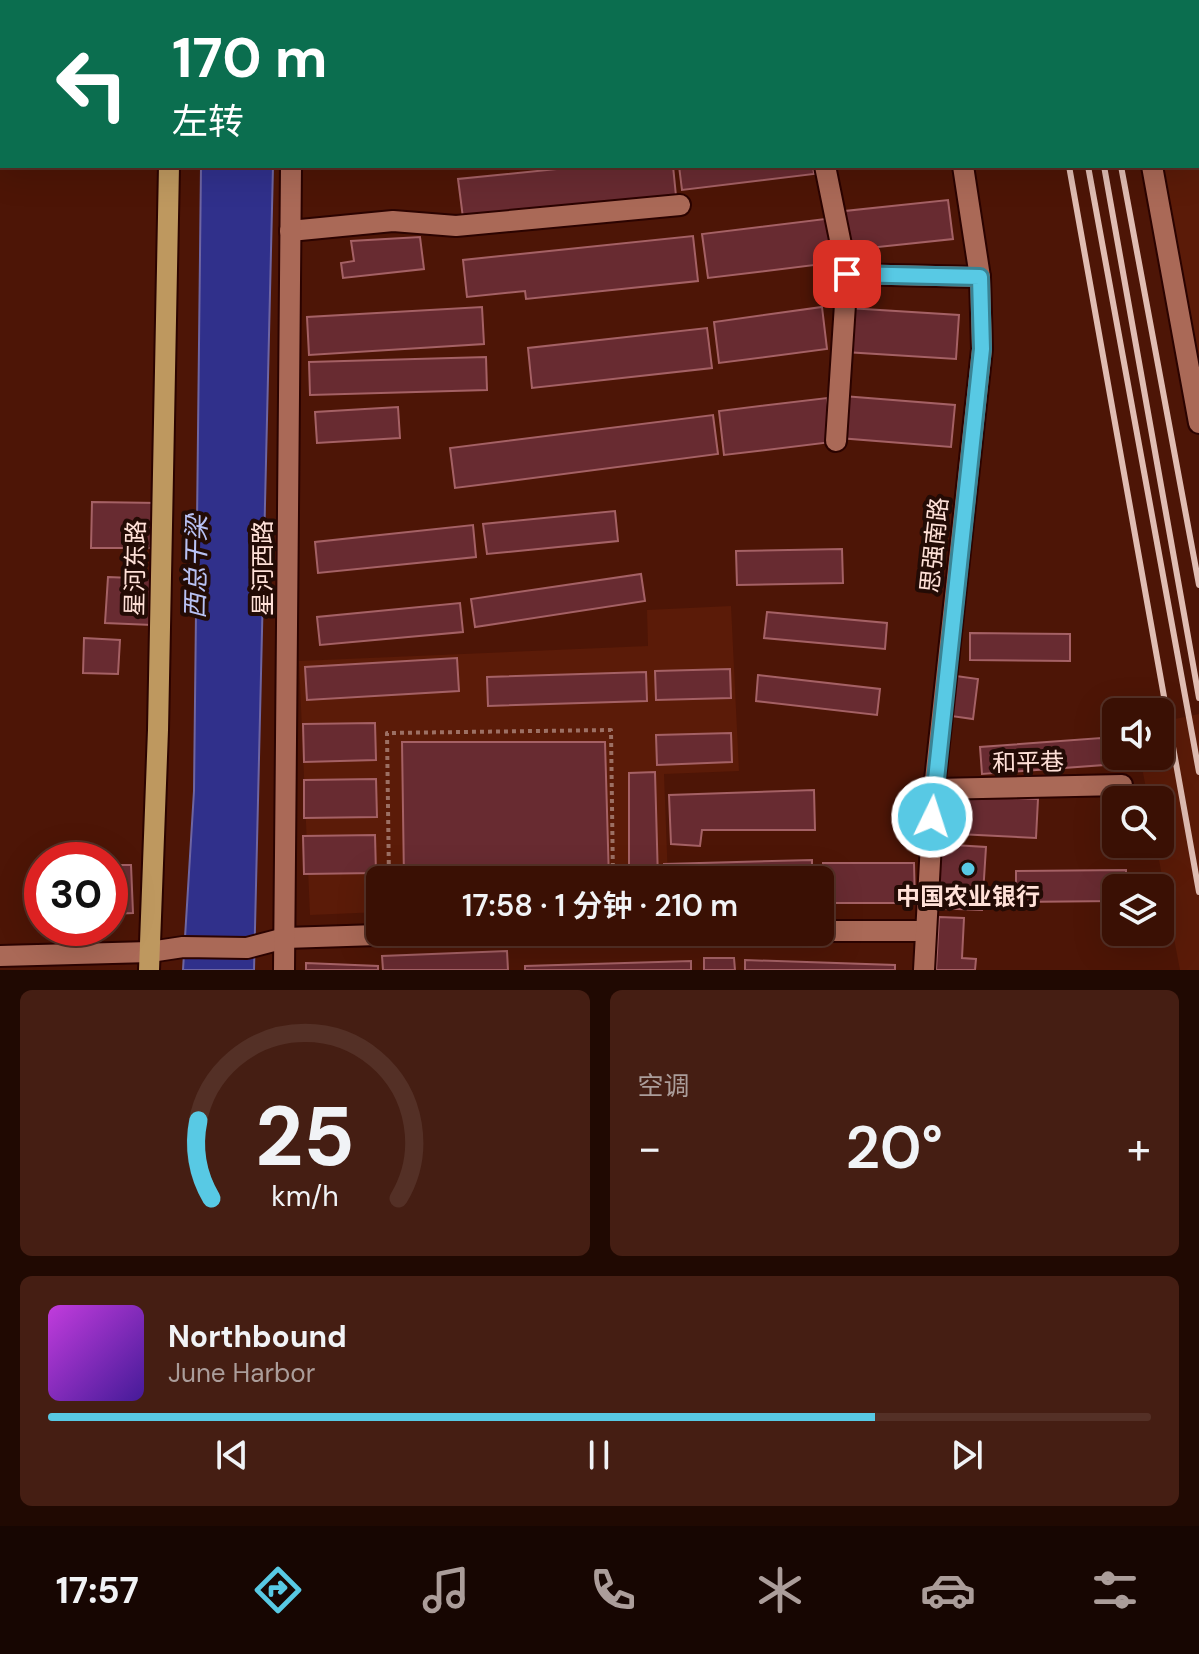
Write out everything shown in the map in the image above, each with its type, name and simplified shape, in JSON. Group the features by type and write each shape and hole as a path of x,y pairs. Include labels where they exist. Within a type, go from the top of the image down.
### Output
{"main road":[{"name":"星河东路","path":"149,961 159,715 169,168"}],"street":[{"name":"星河西路","path":"284,970 291,168"},
{"path":"825,168 847,274 836,441"},
{"name":"思强南路","path":"924,970 934,789 982,349 980,277 963,168"},
{"path":"1152,168 1199,423"},
{"path":"290,231 393,221 456,226 680,205"},
{"path":"847,274 980,277"},
{"name":"和平巷","path":"934,789 1122,785"},
{"path":"834,931 924,931"},
{"path":"5,961 149,961 183,947 247,948 285,938 366,935"}],"path":[{"path":"389,866 387,733 611,730 613,866"}],"shaded area":[{"path":"201,168 273,168 254,970 183,970 194,791"},
{"path":"1157,168 1199,168 1199,396"},
{"path":"731,606 739,771 664,774 667,866 366,866 366,913 310,915 299,661 648,646 647,610"},
{"path":"1199,714 1199,970 1180,970 1174,938 1174,874 1162,874 1159,858 1174,858 1174,786 1145,786 1143,770 1174,770 1174,719"}],"building":[{"path":"566,168 673,168 676,196 463,218 458,179"},
{"path":"679,168 813,168 814,174 682,190"},
{"path":"948,200 953,239 850,250 845,211"},
{"path":"833,218 839,262 708,278 702,234"},
{"path":"693,236 698,281 526,299 525,291 467,297 463,260"},
{"path":"420,237 424,269 343,278 341,263 354,261 351,241"},
{"path":"482,307 484,344 309,355 307,317"},
{"path":"822,307 827,349 719,363 714,322"},
{"path":"848,308 959,315 956,359 845,352"},
{"path":"707,328 712,368 532,388 528,348"},
{"path":"486,357 487,390 310,395 309,362"},
{"path":"843,396 955,405 951,447 839,438"},
{"path":"827,398 832,442 724,455 719,411"},
{"path":"398,407 400,438 317,443 315,412"},
{"path":"713,415 718,454 455,488 450,448"},
{"path":"92,502 159,503 159,548 91,548"},
{"path":"615,511 618,541 487,554 483,524"},
{"path":"473,525 476,557 318,573 315,542"},
{"path":"842,549 843,583 737,585 736,551"},
{"path":"641,574 645,601 475,627 471,599"},
{"path":"108,577 155,579 152,625 105,623"},
{"path":"460,603 463,632 320,645 317,617"},
{"path":"767,612 887,623 885,649 764,638"},
{"path":"970,633 1070,634 1070,661 970,660"},
{"path":"84,638 120,640 118,674 83,673"},
{"path":"457,658 459,691 307,700 305,667"},
{"path":"730,669 731,698 656,700 655,671"},
{"path":"646,672 647,701 488,706 487,677"},
{"path":"758,675 880,689 877,715 756,701"},
{"path":"956,676 978,679 973,719 951,716"},
{"path":"375,723 376,760 304,762 303,724"},
{"path":"731,733 732,762 657,765 656,735"},
{"path":"1101,738 1102,765 982,774 980,747"},
{"path":"402,742 605,742 609,866 404,866"},
{"path":"655,772 658,866 629,866 629,773"},
{"path":"376,779 377,817 304,818 304,780"},
{"path":"814,790 815,830 702,830 700,846 671,844 669,795"},
{"path":"940,795 1038,799 1036,838 938,833"},
{"path":"375,835 376,866 366,866 366,873 304,874 303,836"},
{"path":"937,844 986,847 982,910 933,908"},
{"path":"812,860 812,866 664,864"},
{"path":"823,863 914,863 915,903 834,903 834,866 823,866"},
{"path":"128,865 131,865 133,913 128,913"},
{"path":"1126,870 1126,874 1102,874 1102,901 1016,902 1016,871"},
{"path":"939,917 964,918 962,958 976,959 975,970 936,970"},
{"path":"507,951 508,970 383,970 382,956"},
{"path":"704,958 734,958 735,970 704,970"},
{"path":"745,960 895,965 895,970 745,970"},
{"path":"691,961 691,970 525,970 525,966"},
{"path":"306,963 378,966 378,970 306,970"}],"railway":[{"path":"1069,168 1199,892"},
{"path":"1088,168 1199,772"},
{"path":"1104,168 1199,698"},
{"path":"1121,168 1199,585"}],"place":[{"name":"中国农业银行","path":"968,869"}],"route":[{"path":"847,274 980,277 982,349 932,817"}],"water label":[{"name":"西总干梁","path":"196,567"}]}
